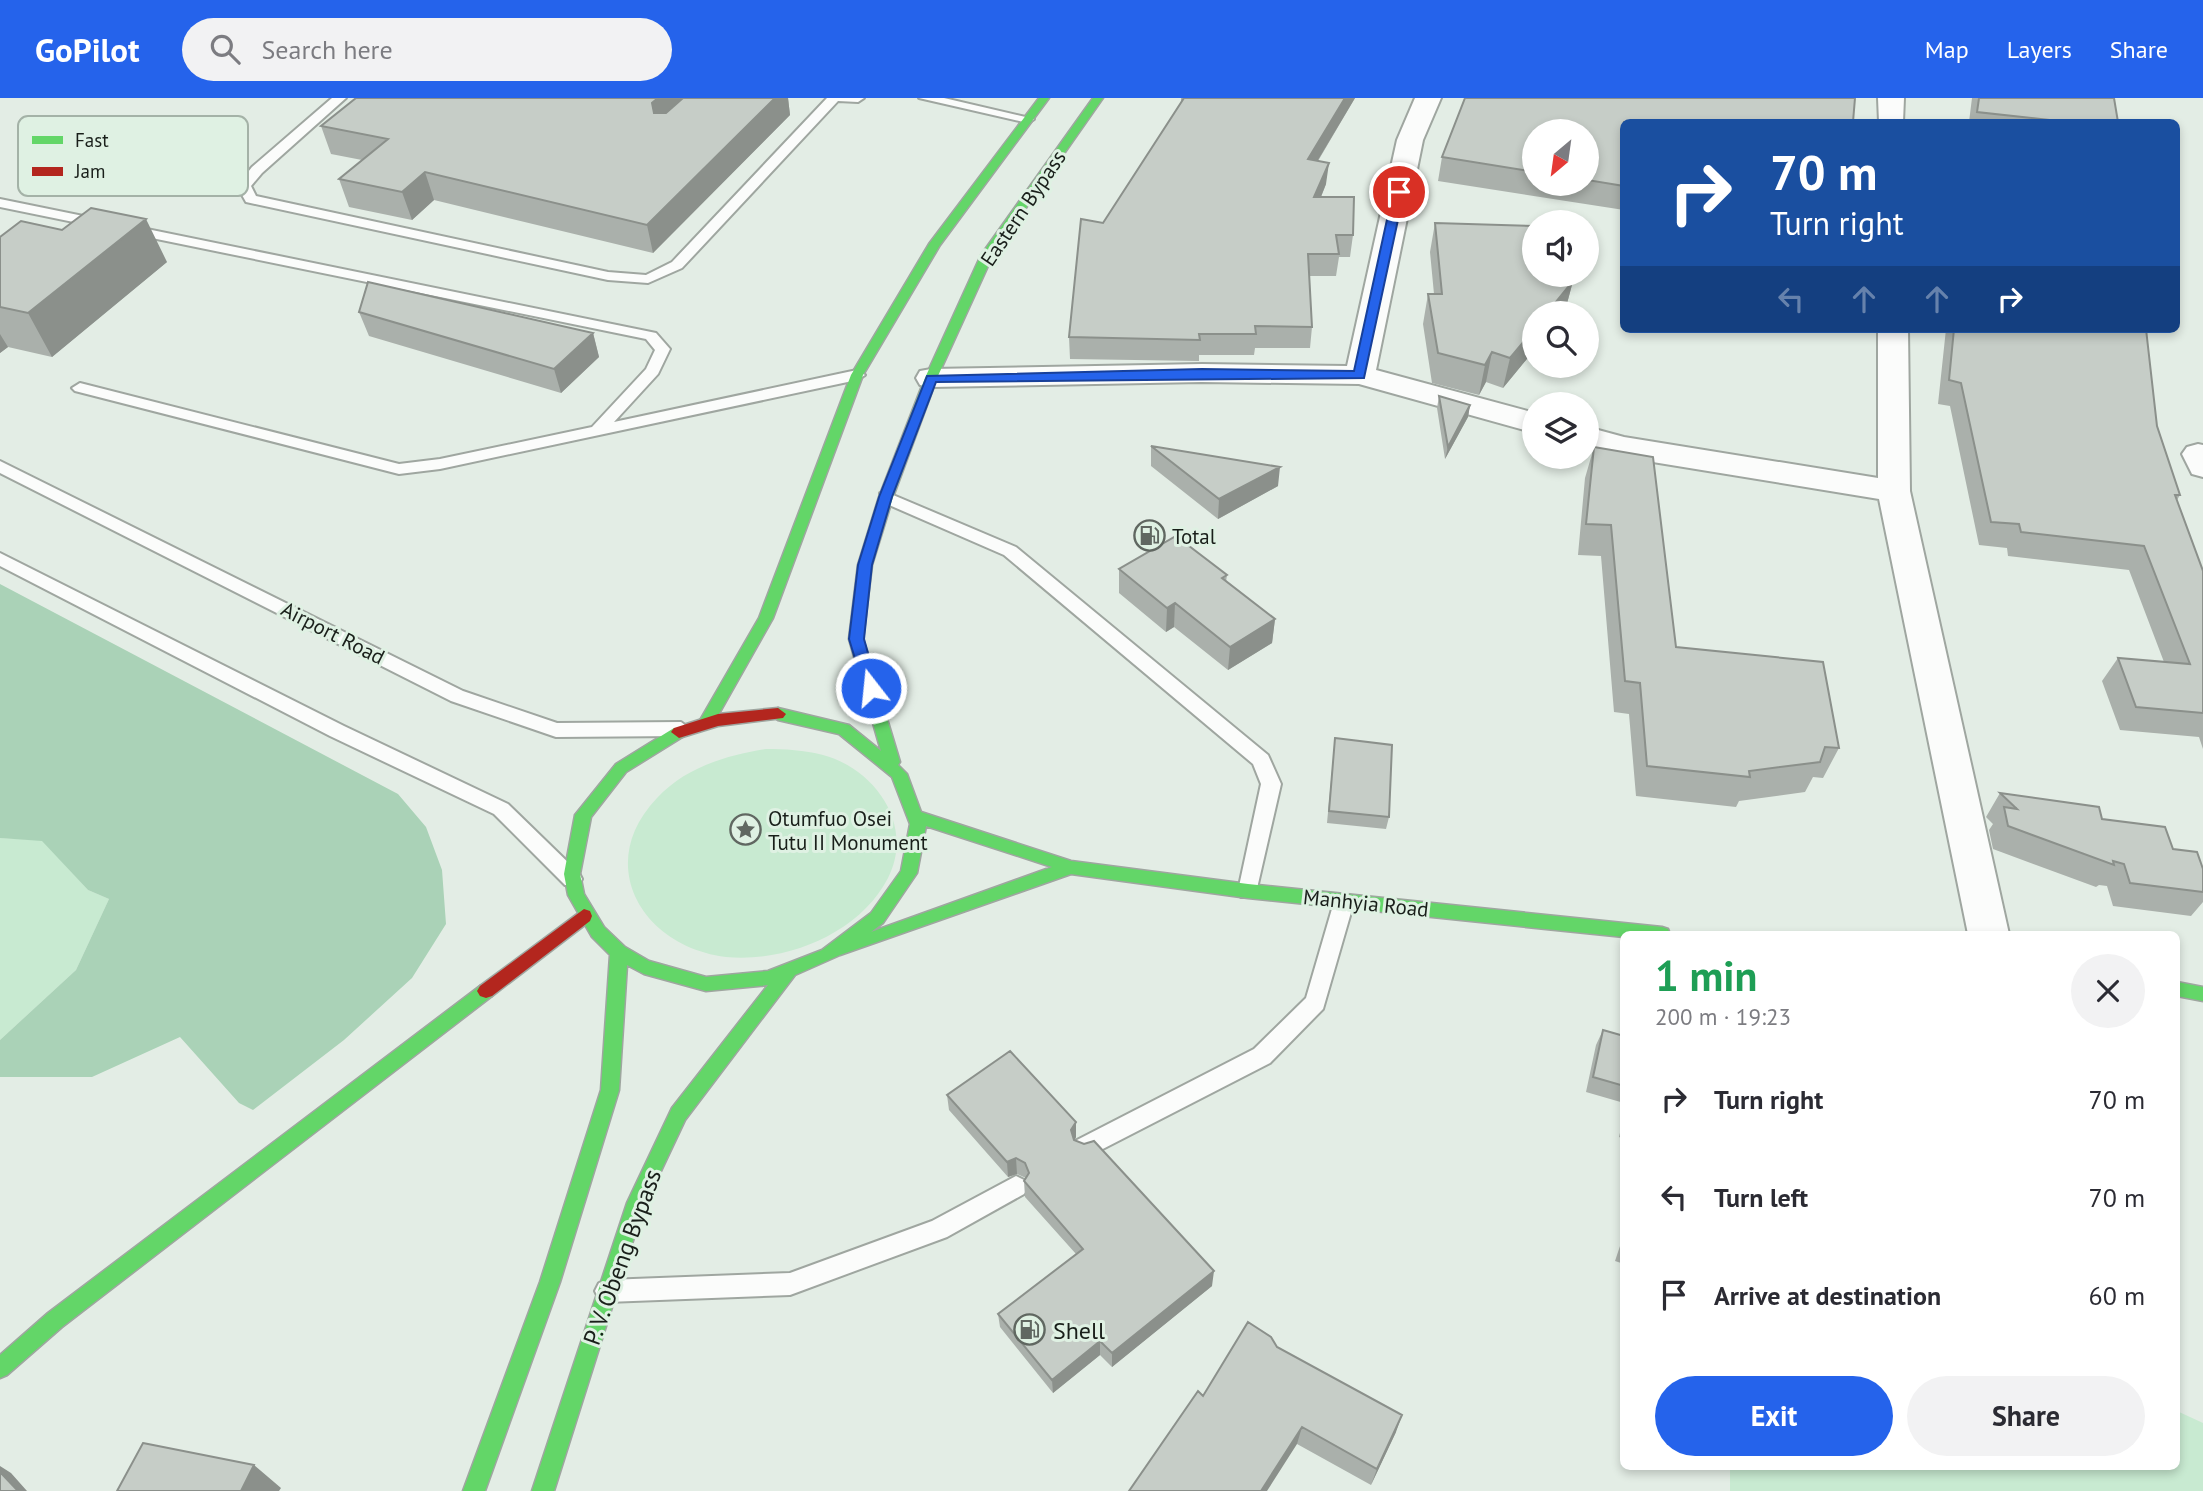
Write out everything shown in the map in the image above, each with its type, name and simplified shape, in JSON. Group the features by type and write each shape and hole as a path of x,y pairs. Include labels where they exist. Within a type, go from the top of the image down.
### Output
{"main road":[{"path":"708,722 766,618 857,375 935,244 1044,98"},
{"name":"Eastern Bypass","path":"892,762 856,639 865,565 886,497 931,378 987,256 1098,98"},
{"path":"843,949 888,911 914,864 918,817 909,788 892,762 842,728 778,714 708,722 685,729 623,766 582,819 572,879 584,916 619,954 646,969 678,979 714,983 751,982 787,974 843,949 1071,867"},
{"name":"Manhyia Road","path":"918,817 1071,867 1248,891 1632,931"},
{"path":"0,1368 55,1320 584,916"},
{"path":"474,1491 550,1282 610,1090 619,954"},
{"name":"P. V. Obeng Bypass","path":"543,1491 634,1209 678,1114 787,974"},
{"path":"2180,990 2203,994"},
{"path":"0,1346 55,1320"}],"street":[{"path":"1360,375 1409,139 1428,98"},
{"path":"1891,98 1891,119"},
{"path":"1893,333 1894,491 1988,931"},
{"path":"931,378 1202,373 1360,375 1522,419"},
{"path":"1599,440 1622,447 1894,491"}],"lane":[{"path":"248,182 257,170 340,98"},
{"path":"248,194 251,199 608,276 648,279 677,265 834,98"},
{"path":"843,98 858,98"},
{"path":"925,98 1028,119"},
{"path":"0,202 651,336 663,349 653,371 597,431"},
{"path":"80,388 399,468 440,464 857,375"},
{"name":"Airport Road","path":"0,466 457,696 556,730 685,729"},
{"path":"886,497 1010,551 1261,760 1272,784 1248,891"},
{"path":"0,559 337,731 501,809 572,879"},
{"path":"1085,1147 1262,1056 1315,1003 1345,902"},
{"path":"606,1291 790,1284 939,1229 1016,1187"}],"green space":[{"path":"0,584 398,794 426,827 442,870 446,924 412,978 344,1040 253,1110 239,1103 180,1037 92,1077 0,1077 0,1040 76,970 109,899 88,890 42,841 0,838"},
{"path":"766,749 823,755 842,762 859,773 874,786 893,819 897,838 895,858 888,878 875,897 840,929 819,940 773,955 749,958 726,957 697,950 671,937 651,920 636,899 629,875 629,850 638,824 657,798 680,778 721,759"},
{"path":"0,838 42,840 88,890 109,899 76,970 0,1040"},
{"path":"2180,1412 2203,1423 2203,1491 1730,1491 1730,1470 2180,1470"}],"building":[{"path":"356,98 658,98 652,103 654,113 666,113 683,98 775,98 647,225 425,172 402,192 339,179 388,139 321,126"},
{"path":"1184,98 1345,98 1308,159 1329,163 1314,197 1354,197 1353,235 1336,235 1339,254 1308,254 1312,327 1255,326 1256,334 1199,334 1200,340 1069,337 1081,219 1103,223"},
{"path":"1465,98 1855,98 1853,119 1620,119 1620,185 1600,182 1600,119 1522,119 1522,170 1442,157"},
{"path":"1979,98 2114,98 2118,119 2040,119 1977,112"},
{"path":"91,208 146,219 28,313 0,307 0,237 21,221 62,230"},
{"path":"1435,223 1522,226 1522,287 1568,287 1557,301 1522,301 1522,344 1510,358 1492,352 1485,365 1438,353 1428,294 1442,294"},
{"path":"368,282 593,333 554,369 359,312"},
{"path":"1954,333 2146,333 2157,426 2180,495 2175,495 2203,571 2203,713 2136,707 2118,658 2190,664 2144,546 2021,532 2019,524 1991,522 1961,383 1949,380"},
{"path":"1439,396 1470,405 1448,447"},
{"path":"1151,446 1280,467 1219,499"},
{"path":"1599,448 1653,457 1676,647 1823,662 1839,748 1825,747 1820,762 1749,771 1750,777 1647,766 1640,683 1625,681 1611,525 1586,524 1592,469 1599,469"},
{"path":"1176,536 1227,575 1222,578 1275,619 1230,647 1175,603 1167,608 1119,569"},
{"path":"1335,738 1392,745 1389,817 1329,811"},
{"path":"2000,793 2099,807 2102,819 2165,827 2173,849 2197,852 2203,869 2203,892 2130,883 2124,864 2113,861 2114,865 2008,826 2004,807 2017,809"},
{"path":"1603,1030 1620,1035 1620,1085 1593,1077"},
{"path":"1010,1051 1076,1122 1071,1130 1074,1140 1084,1144 1094,1141 1214,1271 1112,1353 1100,1341 1052,1380 998,1314 1083,1249 1024,1181 1029,1173 1025,1163 1016,1158 1007,1162 947,1095"},
{"path":"1248,1322 1271,1337 1277,1347 1402,1415 1377,1469 1302,1427 1261,1491 1129,1491 1198,1391 1203,1396"},
{"path":"143,1443 254,1465 241,1491 117,1491"},
{"path":"0,1472 18,1491 0,1491"}],"traffic: fast":[{"path":"707,722 766,618 857,375 935,244 1044,98"},
{"path":"892,762 856,639 865,565 886,497 931,378 987,255 1098,98"},
{"path":"679,732 621,768 583,815 572,874 576,895 598,932 619,952 644,967 706,984 769,978 828,955 877,918 909,873 918,824 899,774 844,729 778,714"},
{"path":"918,817 1071,867 1248,891 1633,931"},
{"path":"843,949 1071,867"},
{"path":"474,1491 550,1282 610,1090 619,954"},
{"path":"543,1491 634,1209 678,1114 787,974"},
{"path":"2180,990 2203,994"},
{"path":"0,1368 55,1320 486,991"}],"traffic: jam":[{"path":"679,732 718,720 778,714"},
{"path":"486,991 584,916"}],"place":[{"name":"Total","path":"1149,536"},
{"name":"Otumfuo Osei Tutu II Monument","path":"745,830"},
{"name":"Shell","path":"1030,1330"}],"route":[{"path":"871,688 856,639 865,565 886,497 931,378 1202,373 1360,375 1399,192"}]}
